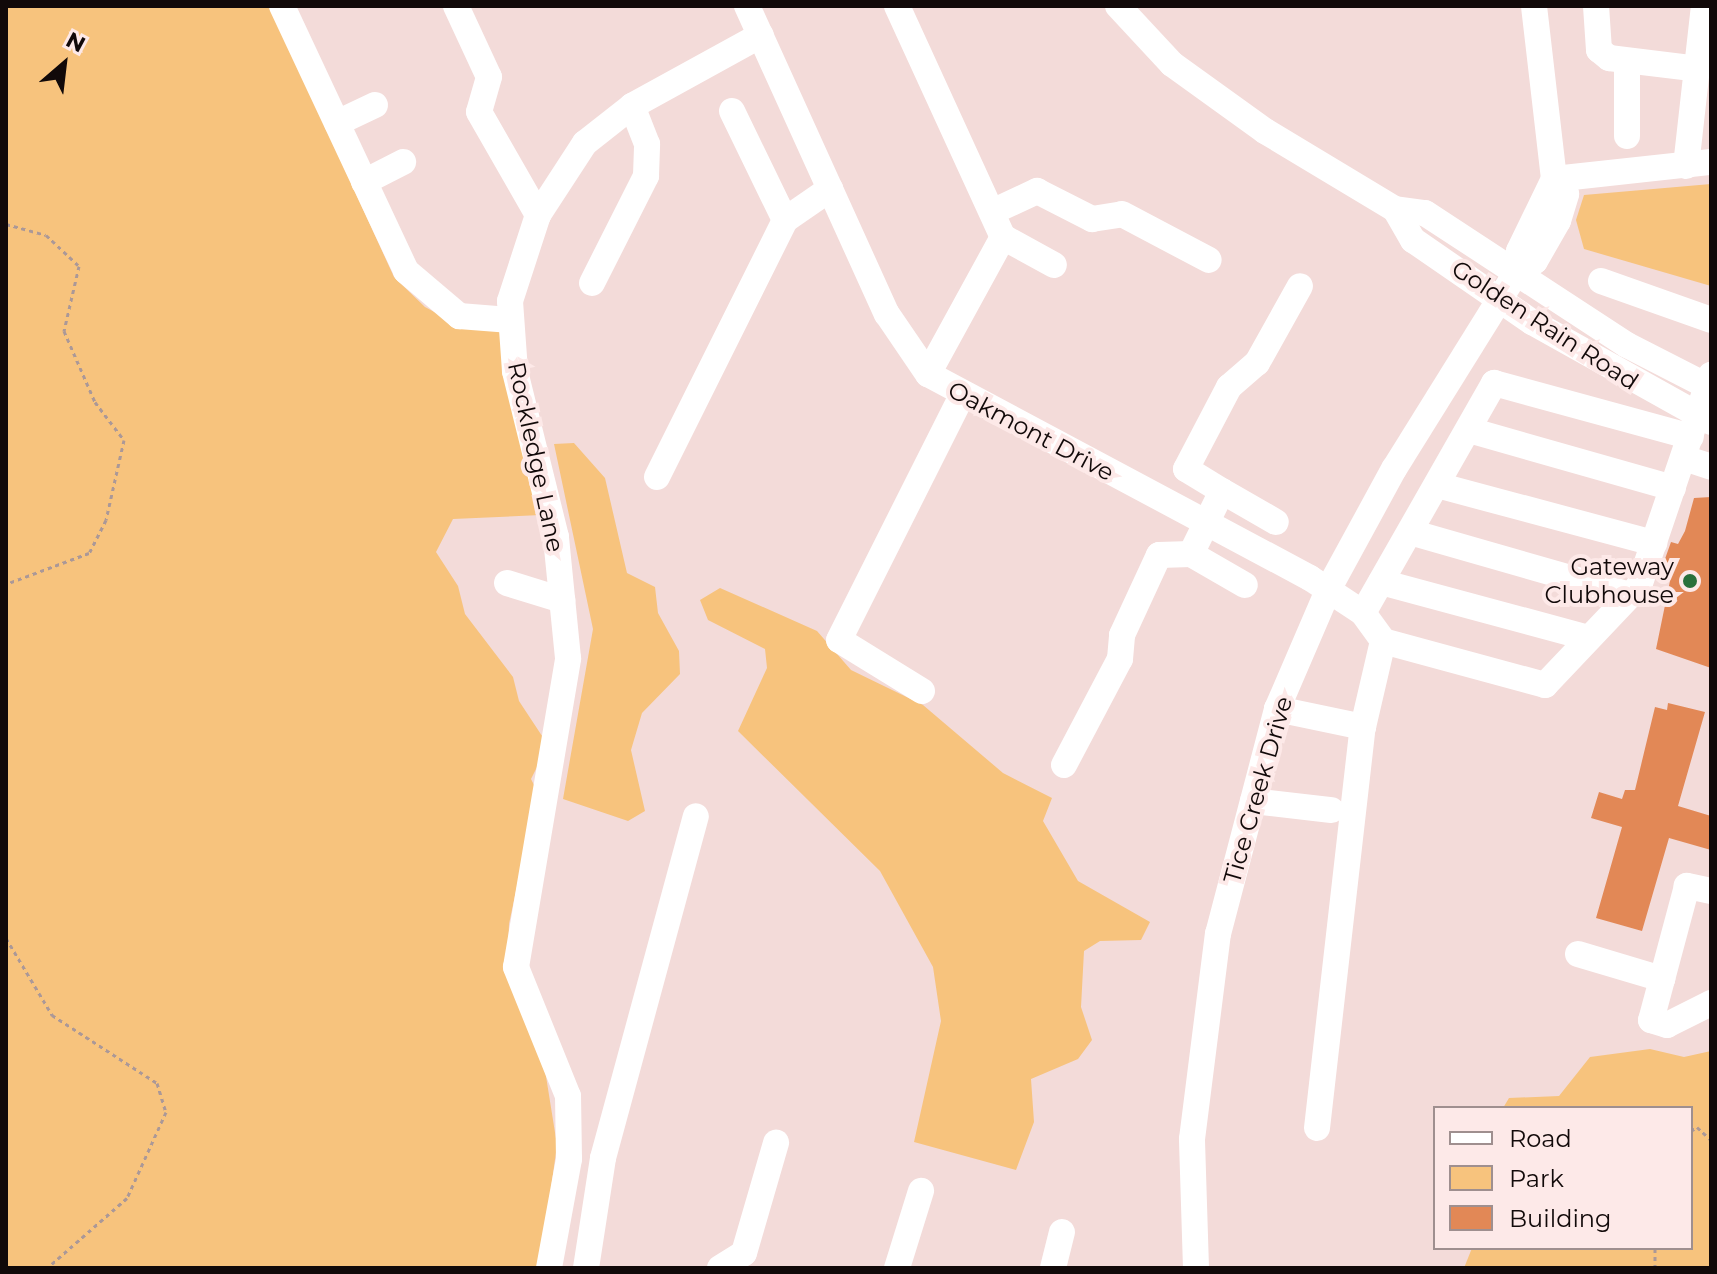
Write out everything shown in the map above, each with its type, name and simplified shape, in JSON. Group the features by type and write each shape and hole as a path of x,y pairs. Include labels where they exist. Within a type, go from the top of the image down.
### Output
{"street":[{"path":"282,6 406,271 459,316 511,320"},
{"path":"456,6 489,77 479,112 538,215"},
{"name":"Oakmont Drive","path":"747,6 887,314 928,374 961,397 1206,521 1329,588 1363,613 1383,641"},
{"path":"897,6 1003,237 1054,265"},
{"name":"Golden Rain Road","path":"1118,6 1184,72 1395,209 1425,213 1516,273 1709,384"},
{"path":"1534,6 1554,179 1698,164 1698,69 1704,6"},
{"path":"1596,6 1599,50 1627,63 1698,69"},
{"name":"Rockledge Lane","path":"549,1268 569,1159 568,1096 516,967 568,658 562,600 510,301 538,215 585,143 632,106 761,35"},
{"path":"1627,63 1627,136"},
{"path":"337,123 375,105"},
{"path":"592,283 646,176 647,144 632,106"},
{"path":"732,111 785,220"},
{"path":"364,182 403,162"},
{"name":"Tice Creek Drive","path":"1196,1268 1192,1139 1218,934 1277,709 1329,588 1516,273 1519,251 1554,179"},
{"path":"657,477 785,220 830,189"},
{"path":"992,212 1037,191 1092,219 1122,214 1209,260"},
{"name":"Golden Rain Road","path":"1395,209 1413,240 1696,434"},
{"path":"928,374 1003,237"},
{"path":"1601,281 1711,320"},
{"path":"1276,522 1186,469 1229,387 1257,363 1300,286"},
{"path":"1363,613 1494,383 1696,434"},
{"path":"1317,1128 1363,727 1383,641 1545,685 1629,595 1654,543 1696,434 1709,384"},
{"path":"922,691 839,640 961,397"},
{"path":"1469,430 1673,488"},
{"path":"1696,434 1711,467"},
{"path":"1437,485 1654,543"},
{"path":"1191,554 1222,491"},
{"path":"1410,532 1629,595"},
{"path":"1064,765 1120,659 1122,635 1159,555 1191,554 1245,585"},
{"path":"1381,582 1589,638"},
{"path":"507,583 562,600"},
{"path":"1277,709 1363,727"},
{"path":"1253,801 1331,810"},
{"path":"586,1268 603,1158 696,816"},
{"path":"1711,891 1687,886 1651,1020 1667,1025 1711,1003"},
{"path":"1578,954 1662,979"},
{"path":"720,1268 744,1253 776,1143"},
{"path":"897,1268 921,1191"},
{"path":"1053,1268 1062,1232"}],"path":[{"path":"6,224 46,235 79,266 64,331 95,402 124,440 106,520 89,553 6,584"},
{"path":"6,938 52,1015 157,1083 166,1112 127,1198 47,1268"},
{"path":"1693,1130 1697,1127 1711,1140"}],"green space":[{"path":"6,6 270,6 394,277 425,307 457,324 501,328 541,515 453,519 436,552 458,586 465,614 513,677 519,701 548,745 531,779 537,791 509,924 508,955 545,1070 557,1145 540,1268 6,1268"},
{"path":"1711,184 1711,286 1584,249 1576,220 1584,195"},
{"path":"574,443 605,478 627,573 655,587 658,613 679,651 680,674 642,713 631,750 645,811 628,821 563,799 593,629 554,444"},
{"path":"720,588 817,631 851,670 923,705 1003,773 1052,798 1043,821 1078,881 1150,922 1141,940 1100,941 1084,951 1081,1007 1092,1040 1078,1059 1031,1079 1034,1122 1016,1170 914,1142 941,1021 933,967 880,871 738,731 767,668 765,649 708,620 700,600"},
{"path":"1650,1049 1684,1057 1711,1051 1711,1268 1464,1268 1471,1250 1693,1250 1693,1106 1504,1106 1509,1098 1559,1096 1590,1057"}],"building":[{"name":"Gateway Clubhouse","path":"1711,497 1711,668 1656,649 1671,576 1660,573 1671,542 1678,544 1685,531 1694,498"},
{"path":"1668,703 1705,712 1678,806 1711,816 1711,850 1669,838 1642,931 1596,918 1622,827 1591,818 1599,792 1622,799 1625,790 1635,790 1655,707 1667,710"}],"place":[{"name":"Gateway Clubhouse","path":"1690,581"}]}
